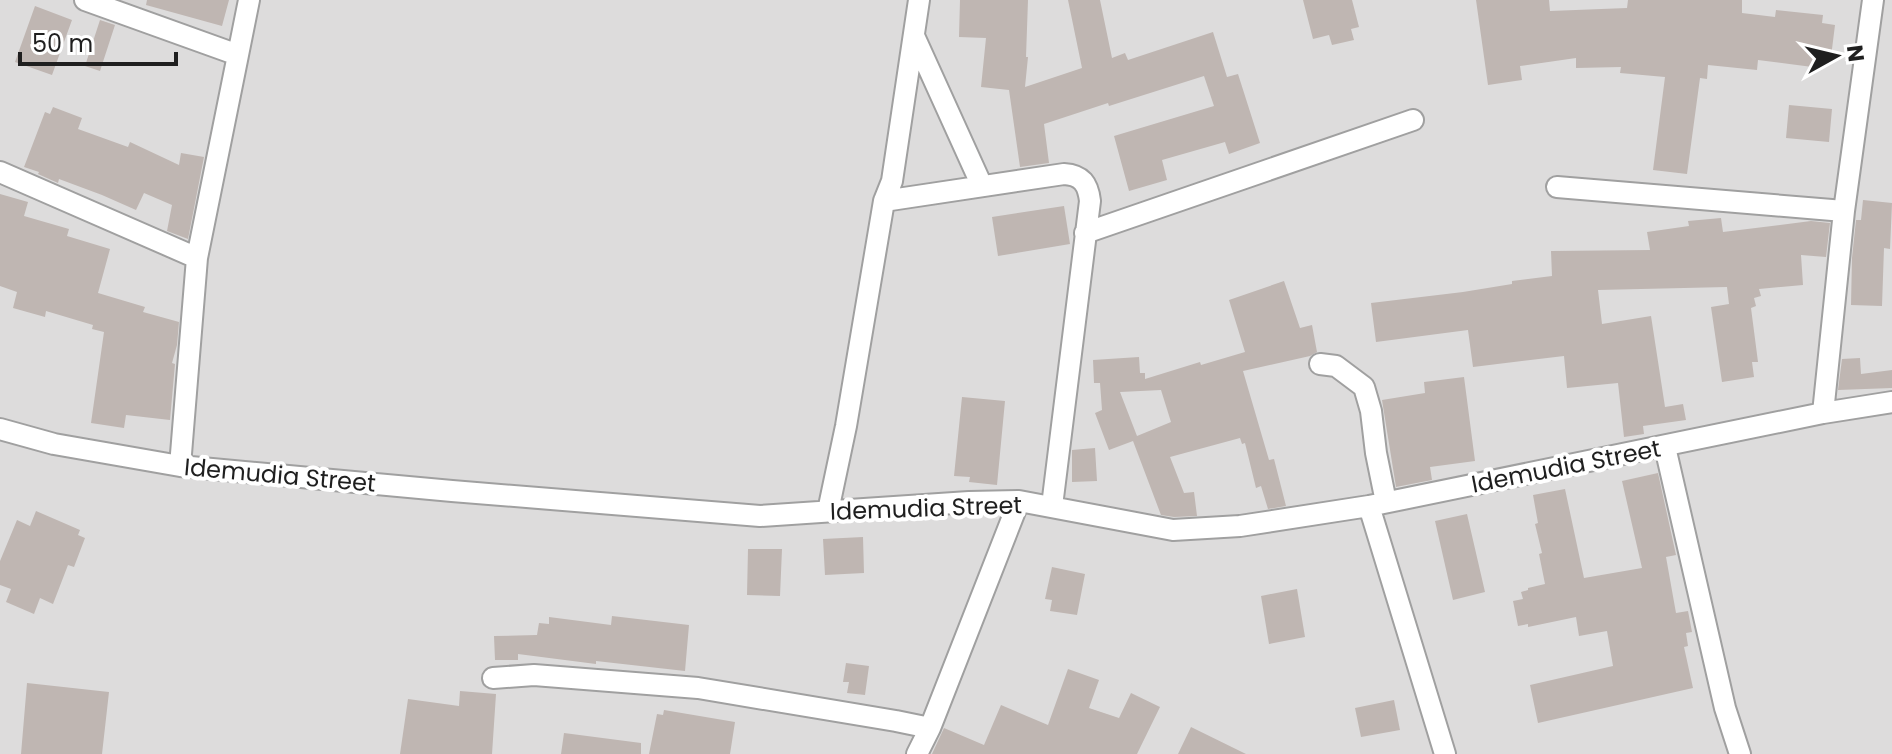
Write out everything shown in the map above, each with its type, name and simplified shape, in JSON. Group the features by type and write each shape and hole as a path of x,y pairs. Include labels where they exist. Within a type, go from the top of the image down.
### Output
{"street":[{"path":"85,0 238,55"},
{"path":"180,466 197,258 249,0"},
{"path":"828,511 846,426 884,201 892,181 919,0"},
{"path":"1823,413 1844,211 1873,0"},
{"path":"914,36 982,186"},
{"path":"1085,233 1413,120"},
{"path":"0,172 197,258"},
{"path":"884,201 1064,174 1074,174 1082,179 1090,201 1052,506"},
{"path":"1557,187 1844,211"},
{"path":"1320,364 1336,366 1364,387 1371,411 1378,504 1445,754"},
{"name":"Idemudia Street","path":"0,429 54,444 180,466 760,516 1019,501 1173,530 1240,526 1378,504 1823,413 1892,402"},
{"path":"1665,447 1725,708 1740,754"},
{"path":"917,754 1019,501"},
{"path":"493,678 534,675 698,688 930,728"}],"shaded area":[{"path":"0,0 1892,0 1892,754 0,754"}],"building":[{"path":"147,0 229,0 222,26 146,5"},
{"path":"960,0 1028,0 1025,87 1082,68 1068,0 1100,0 1112,58 1125,53 1128,60 1213,32 1227,77 1238,74 1260,143 1229,154 1225,142 1162,160 1167,180 1129,191 1114,136 1214,106 1204,76 1044,124 1049,163 1020,167 1009,90 981,87 986,38 959,37"},
{"path":"1303,0 1352,0 1359,27 1351,29 1354,40 1332,45 1329,35 1313,39"},
{"path":"1476,0 1549,0 1550,11 1627,8 1628,0 1742,0 1742,13 1775,17 1776,10 1823,15 1822,23 1835,25 1831,57 1821,56 1820,68 1758,60 1757,70 1708,65 1707,79 1700,78 1687,174 1653,170 1665,77 1620,73 1621,67 1576,68 1576,58 1520,66 1522,80 1488,85"},
{"path":"35,6 72,20 52,75 15,62"},
{"path":"100,20 115,25 100,71 85,66"},
{"path":"1789,105 1832,109 1829,142 1786,138"},
{"path":"53,107 82,118 78,129 128,147 130,142 179,165 181,153 204,157 188,239 167,231 172,205 144,193 136,210 59,179 58,183 24,167 45,112 50,114"},
{"path":"0,194 28,202 24,216 69,229 67,236 110,249 98,293 145,307 143,312 179,322 172,363 175,364 170,420 126,415 124,428 91,423 104,332 92,329 93,325 46,311 45,317 13,308 17,292 0,286"},
{"path":"1863,200 1892,203 1890,249 1884,248 1882,306 1851,305 1856,220 1861,220"},
{"path":"1064,206 1070,244 998,256 992,217"},
{"path":"1721,218 1723,232 1811,221 1830,223 1826,257 1801,255 1803,285 1759,289 1761,296 1754,298 1756,306 1751,308 1758,362 1752,362 1754,377 1722,382 1711,307 1729,304 1727,287 1598,290 1602,324 1651,316 1665,407 1683,404 1686,420 1643,426 1644,434 1624,437 1618,383 1567,388 1564,356 1473,367 1468,330 1376,342 1371,303 1463,292 1552,276 1551,251 1650,250 1647,232 1689,226 1688,221"},
{"path":"1284,281 1300,328 1312,325 1317,352 1243,371 1269,460 1274,459 1286,506 1268,509 1261,486 1256,488 1245,443 1242,444 1240,438 1170,457 1184,493 1194,492 1197,516 1161,515 1133,441 1109,450 1095,413 1102,410 1100,383 1094,383 1093,360 1139,357 1140,373 1145,373 1145,379 1245,352 1229,300","holes":["1161,390 1171,422 1137,436 1120,392"]},
{"path":"1860,358 1861,374 1892,370 1892,388 1838,390 1842,359"},
{"path":"1464,377 1475,461 1430,467 1432,480 1396,487 1382,400 1425,393 1424,382"},
{"path":"962,397 1005,401 997,485 969,482 970,477 954,476"},
{"path":"1095,448 1097,481 1072,482 1072,450"},
{"path":"1658,473 1676,555 1666,557 1676,613 1688,611 1692,632 1686,633 1688,646 1684,647 1693,688 1538,723 1530,685 1613,666 1607,631 1579,636 1576,617 1528,627 1528,624 1518,626 1513,601 1523,599 1521,592 1528,588 1545,584 1533,495 1565,489 1584,578 1642,568 1622,481"},
{"path":"36,511 80,530 78,535 85,538 74,567 68,565 53,604 40,598 34,614 6,602 11,589 0,585 0,561 17,520 30,526"},
{"path":"1467,514 1485,592 1453,600 1435,521"},
{"path":"863,537 864,573 825,575 823,539"},
{"path":"748,549 782,549 780,596 747,595"},
{"path":"1052,567 1085,574 1077,615 1050,611 1052,600 1045,599"},
{"path":"1297,589 1305,637 1269,644 1261,596"},
{"path":"612,616 689,625 685,671 518,654 518,660 495,660 494,636 537,635 539,623 549,624 549,617 611,625"},
{"path":"846,663 869,666 865,695 847,693 849,682 843,682"},
{"path":"1068,669 1099,680 1089,708 1119,718 1131,693 1160,707 1137,754 932,754 944,728 984,745 1001,705 1048,725"},
{"path":"27,683 109,692 102,754 21,754"},
{"path":"460,691 496,694 492,754 400,754 408,699 459,706"},
{"path":"1394,700 1400,730 1361,737 1355,708"},
{"path":"664,710 735,722 730,754 649,754 657,714 663,715"},
{"path":"1191,727 1246,754 1178,754"},
{"path":"564,733 641,743 641,754 561,754"}]}
